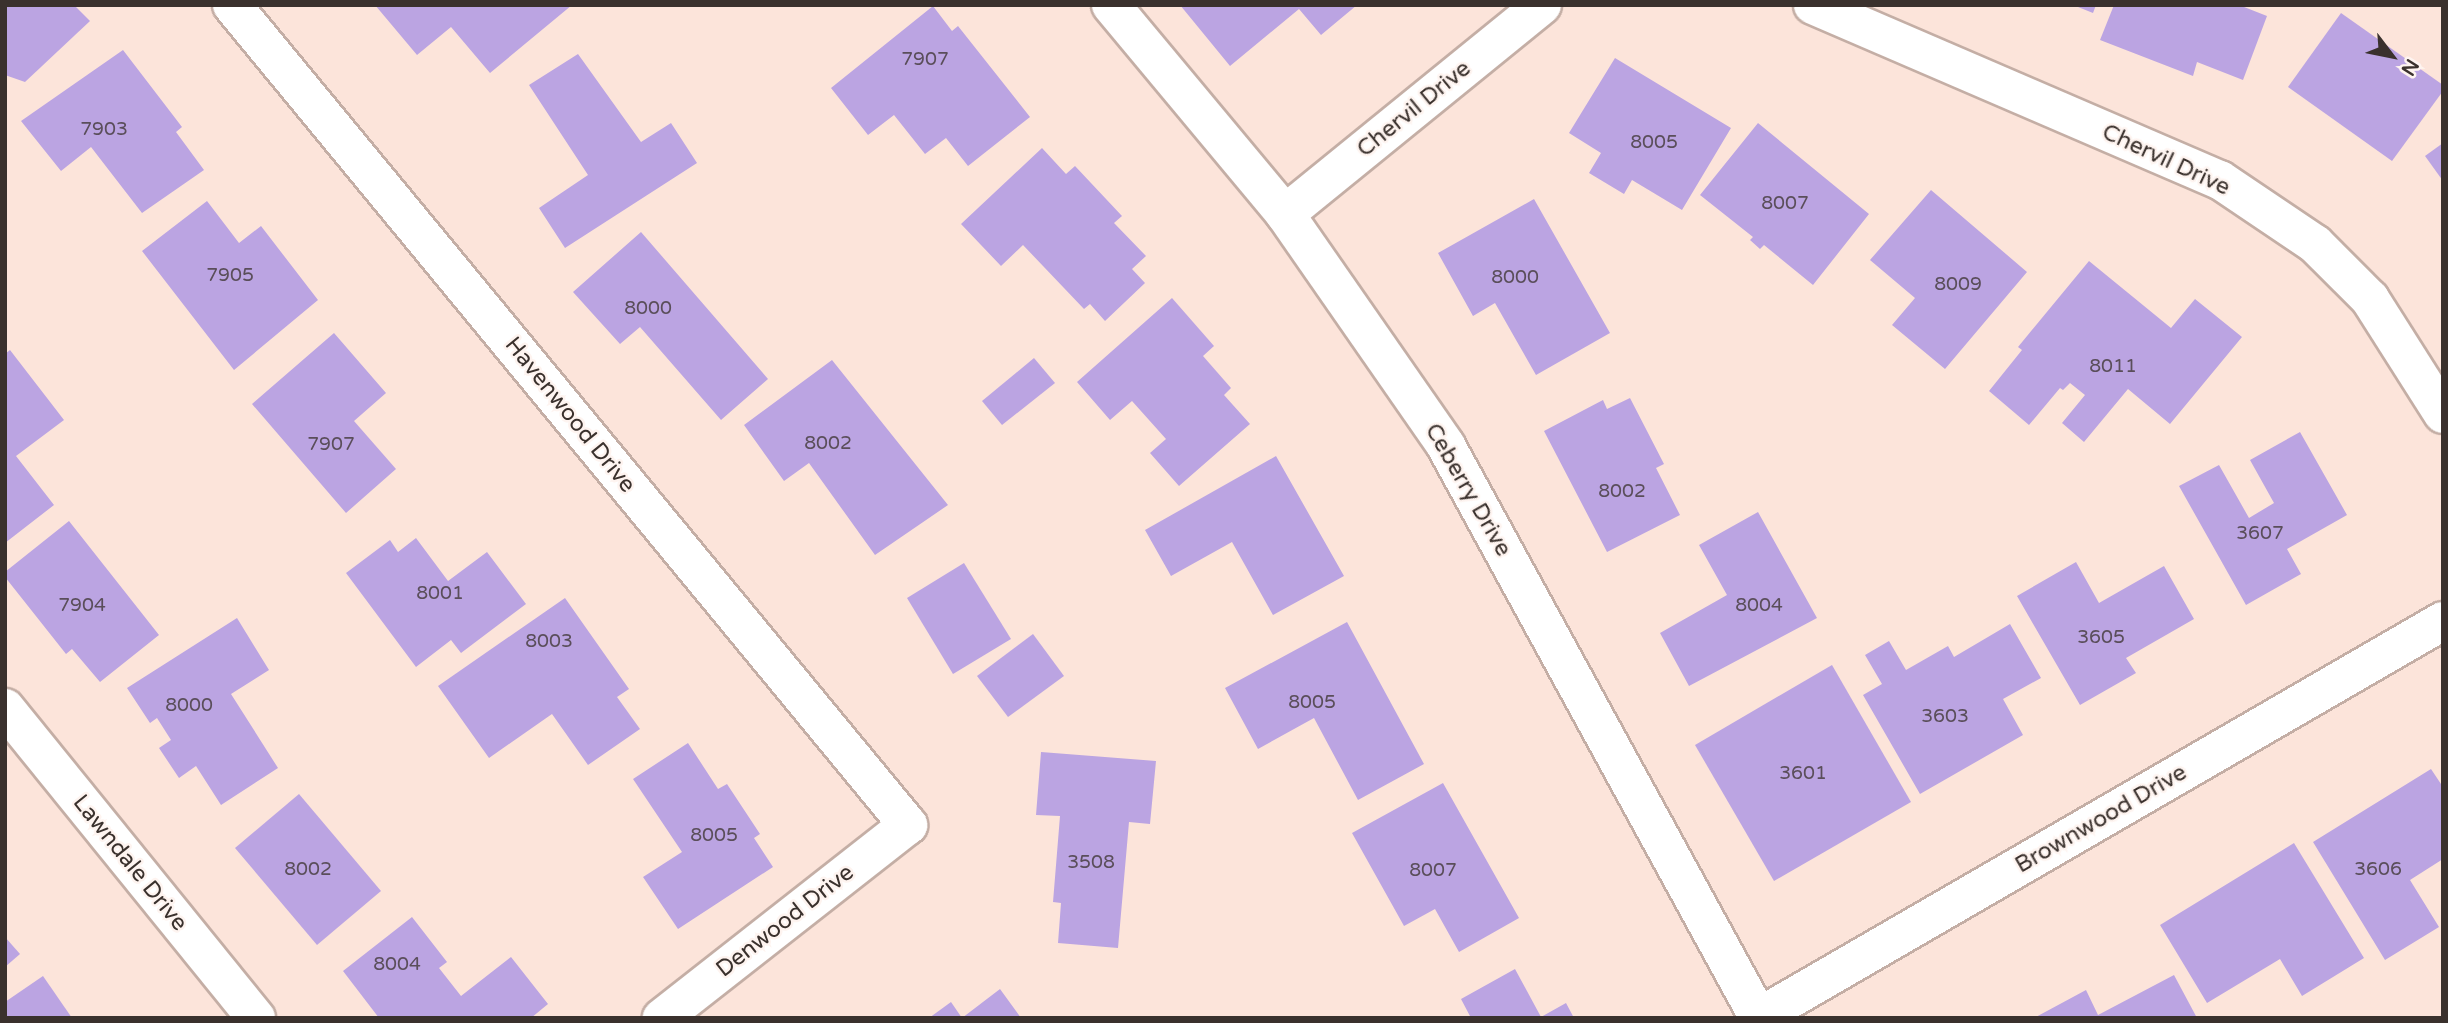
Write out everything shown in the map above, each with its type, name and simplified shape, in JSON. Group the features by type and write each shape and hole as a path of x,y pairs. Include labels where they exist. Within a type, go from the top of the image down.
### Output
{"street":[{"name":"Havenwood Drive","path":"232,5 908,825"},
{"name":"Ceberry Drive","path":"1111,5 1285,214 1446,446 1759,1017"},
{"name":"Chervil Drive","path":"1285,214 1542,5"},
{"name":"Chervil Drive","path":"1813,5 2220,180 2315,244 2370,299 2443,414"},
{"name":"Brownwood Drive","path":"1759,1017 2443,621"},
{"name":"Lawndale Drive","path":"5,708 256,1018"},
{"name":"Denwood Drive","path":"662,1018 908,825"}],"building":[{"path":"5,5 74,5 90,21 25,82 5,75"},
{"path":"375,5 572,5 490,73 451,27 417,55"},
{"path":"1180,5 1357,5 1321,35 1299,9 1230,66"},
{"path":"2073,5 2096,5 2093,13"},
{"path":"2114,5 2239,5 2267,16 2243,80 2197,62 2193,76 2100,40"},
{"path":"933,6 952,31 958,26 1030,117 968,166 946,138 925,154 894,115 868,135 831,88"},
{"path":"2341,13 2443,85 2443,91 2392,161 2288,87"},
{"path":"123,50 182,127 176,132 204,170 142,213 91,147 61,171 21,121"},
{"path":"578,54 641,142 671,123 697,163 565,248 539,208 588,175 529,85"},
{"path":"1615,58 1731,128 1682,210 1632,180 1624,194 1589,173 1601,153 1569,133"},
{"path":"1758,123 1869,214 1813,285 1764,245 1760,249 1750,240 1753,237 1700,195"},
{"path":"2443,143 2443,181 2425,156"},
{"path":"1042,148 1066,174 1075,166 1122,216 1114,223 1146,256 1132,269 1145,283 1105,321 1090,304 1084,309 1023,245 1001,266 961,224"},
{"path":"1931,190 2027,272 1945,369 1892,325 1915,298 1870,260"},
{"path":"1534,199 1610,333 1536,375 1495,303 1473,316 1438,253"},
{"path":"207,201 239,243 261,226 318,300 234,370 142,251"},
{"path":"641,232 768,379 721,420 640,327 620,344 573,292"},
{"path":"2089,261 2171,328 2195,299 2242,337 2170,424 2128,389 2084,442 2062,423 2085,395 2070,383 2063,390 2060,388 2029,425 1989,391 2022,350 2018,347"},
{"path":"1172,298 1214,346 1203,356 1231,388 1224,395 1250,424 1179,486 1150,453 1166,439 1132,401 1110,420 1077,382"},
{"path":"334,333 386,393 354,421 396,469 346,513 252,404"},
{"path":"10,350 64,420 16,456 54,505 5,543 5,354"},
{"path":"1034,358 1055,383 1002,425 982,401"},
{"path":"832,360 948,505 875,555 809,463 784,481 744,425"},
{"path":"1630,398 1664,464 1656,468 1680,515 1607,552 1544,431 1603,400 1607,409"},
{"path":"2300,432 2347,515 2287,549 2301,574 2246,605 2179,486 2219,465 2249,518 2274,503 2250,460"},
{"path":"1276,456 1344,576 1273,615 1232,542 1171,576 1145,530"},
{"path":"1758,512 1817,618 1689,686 1660,633 1727,595 1699,545"},
{"path":"69,521 159,635 100,682 72,649 66,654 5,577 5,572"},
{"path":"416,538 448,581 487,552 526,604 461,653 451,640 416,667 346,573 390,540 398,552"},
{"path":"2076,562 2099,603 2164,566 2194,619 2126,658 2136,673 2080,705 2017,596"},
{"path":"964,563 1011,639 953,674 907,598"},
{"path":"565,598 629,689 617,697 640,729 588,765 552,714 489,758 438,686"},
{"path":"237,618 269,670 231,694 278,768 221,805 196,766 179,778 159,748 171,740 157,718 150,723 127,688"},
{"path":"1347,622 1424,764 1358,800 1314,718 1258,749 1225,688"},
{"path":"2010,624 2041,678 2003,699 2023,735 1920,794 1863,695 1882,684 1865,655 1889,641 1906,670 1948,646 1954,657"},
{"path":"1033,634 1064,676 1008,717 977,676"},
{"path":"1832,665 1911,802 1774,881 1695,745"},
{"path":"688,743 718,789 727,784 760,834 754,838 773,867 678,929 643,877 682,852 633,779"},
{"path":"1041,752 1156,761 1150,824 1129,822 1118,948 1058,943 1061,903 1053,902 1060,816 1036,815"},
{"path":"2431,769 2443,787 2443,859 2410,880 2439,927 2385,960 2313,842"},
{"path":"1443,783 1519,918 1459,952 1435,909 1404,926 1352,833"},
{"path":"299,794 381,891 317,945 235,848"},
{"path":"2294,843 2364,958 2302,996 2280,959 2207,1003 2160,925"},
{"path":"412,917 447,962 439,968 461,996 511,957 548,1004 531,1018 379,1018 343,971"},
{"path":"5,937 20,954 5,967"},
{"path":"1515,969 1541,1017 1566,1003 1574,1018 1471,1018 1461,999"},
{"path":"2174,975 2197,1018 2034,1018 2086,990 2098,1015"},
{"path":"43,976 72,1018 5,1018 5,1002"},
{"path":"1000,989 1021,1018 962,1018"},
{"path":"951,1002 962,1018 929,1018"}]}
